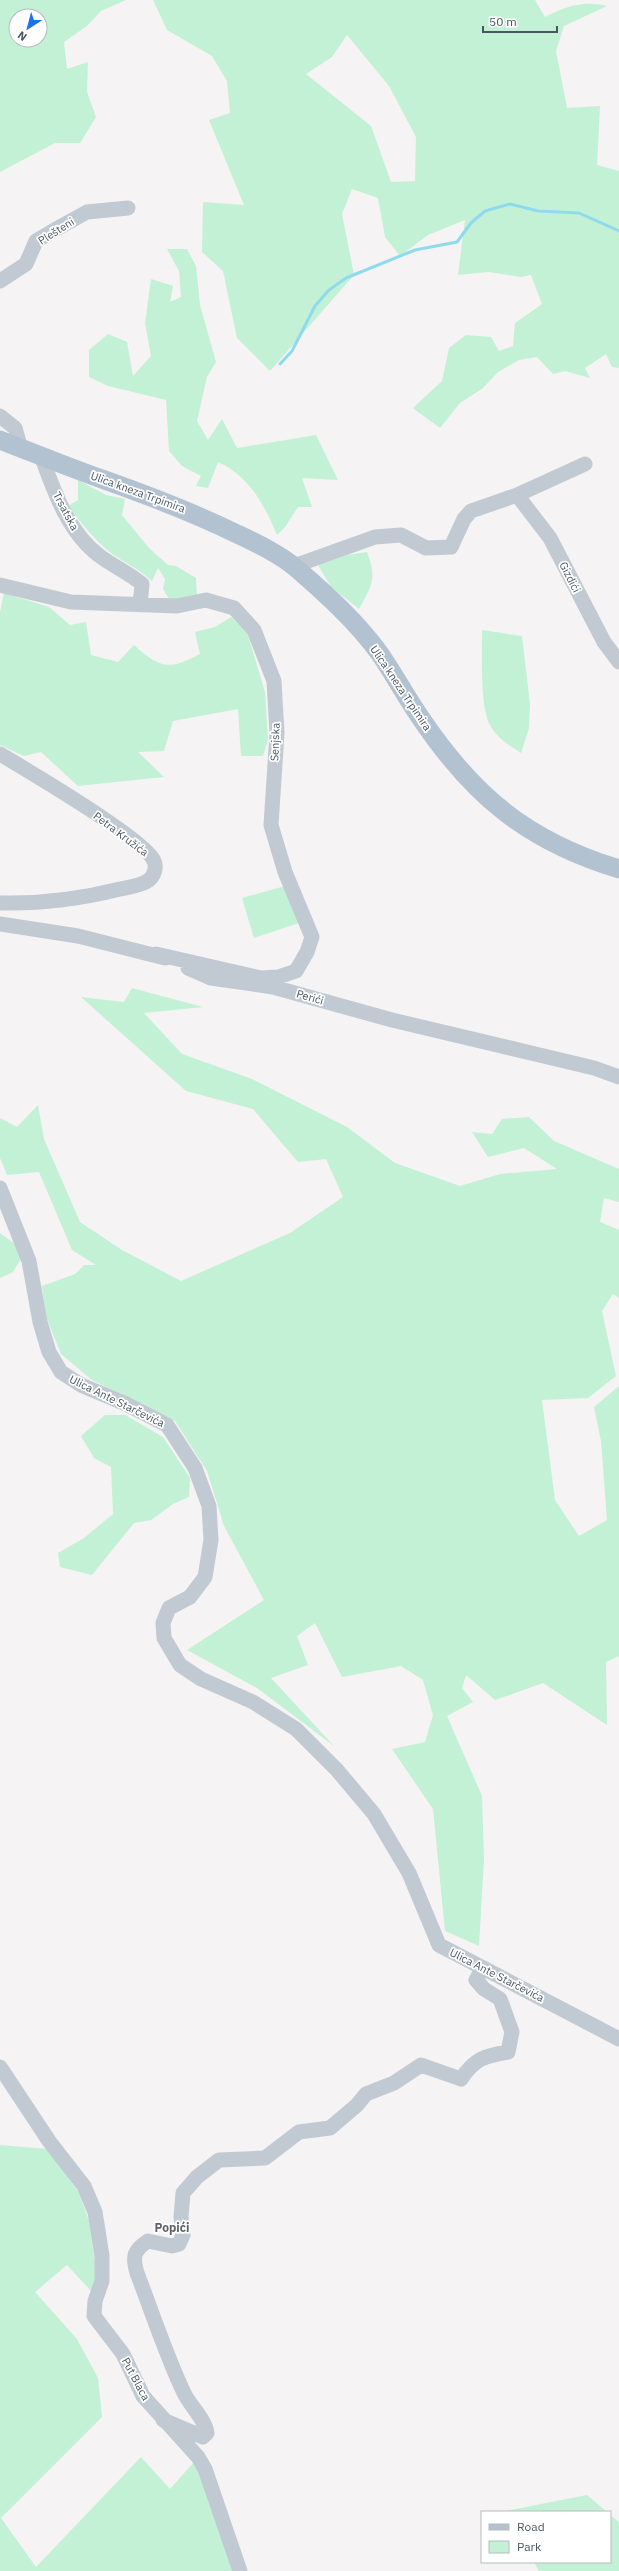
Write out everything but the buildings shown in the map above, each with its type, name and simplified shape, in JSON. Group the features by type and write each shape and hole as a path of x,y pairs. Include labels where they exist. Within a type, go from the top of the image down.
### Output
{"main road":[{"name":"Ulica kneza Trpimira","path":"0,440 42,458 186,509 265,547 294,566 339,606 380,653 419,717 474,786 496,807 554,845 588,860 619,869"}],"street":[{"name":"Plešteni","path":"0,280 26,264 36,241 87,212 128,208"},
{"path":"0,416 15,428 21,449"},
{"name":"Trsatska","path":"42,458 67,519 84,542 96,552 127,571 142,584 140,605"},
{"path":"294,566 375,537 401,534 426,548 451,547 464,519 471,511 516,495 585,464"},
{"name":"Gizdići","path":"516,495 550,538 604,642 619,662"},
{"name":"Senjska","path":"0,585 71,602 177,606 206,600 234,608 254,630 274,680 277,733 271,825 285,872 312,938 307,952 296,972 278,977 261,978 156,954"},
{"name":"Petra Kružića","path":"0,754 81,804 145,850 154,861 155,871 150,880 140,885 88,897 56,901 0,903"},
{"name":"Perići","path":"0,924 78,936 156,954 211,978 273,987 392,1020 594,1068 619,1077"},
{"name":"Ulica Ante Starčevića","path":"0,1188 29,1261 40,1322 49,1352 61,1372 81,1385 126,1404 167,1425 195,1468 209,1506 211,1540 205,1577 190,1597 169,1608 163,1623 164,1638 180,1665 201,1679 253,1702 296,1730 337,1770 374,1814 409,1873 439,1945 619,2039"},
{"path":"163,2420 203,2437 207,2432 206,2424 198,2417 184,2394 136,2272 132,2259 137,2248 148,2241 172,2246 179,2244 183,2235 181,2217 183,2193 197,2177 219,2160 266,2158 299,2132 330,2128 357,2105 366,2094 394,2083 421,2065 461,2079 471,2064 489,2055 508,2052 512,2032 500,1999 484,1989 476,1980 482,1968"},
{"name":"Put Blaca","path":"0,2067 49,2141 84,2186 94,2212 102,2256 102,2281 95,2301 94,2316 123,2354 143,2396 163,2420 198,2457 205,2469 240,2571"}],"green space":[{"path":"0,0 126,0 101,11 87,26 64,42 67,69 88,62 87,92 96,117 80,143 55,143 0,172"},
{"path":"153,0 535,0 545,17 575,5 599,4 607,6 564,26 556,51 567,108 600,106 597,165 619,171 619,368 612,367 606,354 585,368 590,378 565,371 553,374 537,357 519,360 498,372 483,388 460,403 440,428 413,408 442,381 449,348 466,335 491,337 499,351 513,346 515,323 542,304 531,275 521,277 488,272 458,275 465,220 428,235 400,256 385,237 378,198 352,189 342,214 354,275 270,371 237,338 223,271 202,252 203,202 244,205 209,120 230,113 227,81 212,56 167,30","holes":["347,35 389,86 416,137 415,181 391,182 371,126 306,74 332,57"]},
{"path":"167,249 187,249 196,266 200,305 216,362 207,377 197,421 208,440 222,419 237,448 316,435 338,480 302,478 312,507 298,507 285,527 277,535 267,512 254,492 247,483 229,468 218,462 208,488 196,486 201,476 182,466 169,451 166,400 108,386 89,377 89,350 108,334 127,342 133,376 151,356 145,323 151,279 173,286 170,302 181,297 179,271"},
{"path":"78,480 106,495 125,499 122,515 149,548 168,565 176,566 196,578 197,596 171,602 163,589 165,579 158,568 152,581 111,553 99,542 68,506 78,500"},
{"path":"367,552 372,569 372,582 359,609 331,587 318,565 347,555"},
{"path":"4,593 49,607 70,625 86,622 91,655 118,662 134,645 143,653 158,662 172,665 180,663 200,654 195,632 215,627 231,617 247,632 265,692 268,740 263,756 241,756 238,709 173,721 164,751 138,752 164,777 78,786 41,752 24,756 0,745 0,612"},
{"path":"482,630 522,636 530,704 529,728 521,753 495,732 489,723 486,714 482,678"},
{"path":"285,886 299,923 254,938 242,898"},
{"path":"132,988 203,1007 144,1013 182,1054 252,1079 347,1127 395,1163 460,1186 500,1174 557,1169 524,1148 488,1157 472,1132 492,1134 502,1119 529,1117 554,1141 619,1169 619,1202 604,1198 600,1222 619,1230 619,1298 613,1294 602,1311 616,1376 588,1398 542,1400 555,1500 579,1536 607,1520 601,1441 594,1407 619,1386 619,1656 606,1662 607,1725 543,1683 495,1700 466,1675 462,1688 473,1702 447,1716 482,1796 484,1859 479,1946 445,1931 433,1809 392,1749 425,1742 433,1715 423,1680 401,1666 342,1677 315,1623 297,1636 308,1665 271,1678 334,1746 257,1688 187,1650 264,1600 224,1526 207,1471 175,1421 92,1380 61,1354 45,1314 42,1286 75,1274 84,1265 96,1265 72,1250 39,1172 7,1175 0,1158 0,1118 17,1127 38,1105 44,1139 80,1222 122,1250 181,1281 290,1233 343,1197 326,1159 298,1162 253,1109 186,1091 81,997 124,1002"},
{"path":"0,1233 15,1244 21,1259 13,1272 0,1278"},
{"path":"105,1415 125,1415 163,1437 190,1478 189,1497 173,1504 151,1520 134,1523 92,1575 60,1567 58,1553 84,1538 113,1514 111,1467 94,1458 81,1436"},
{"path":"0,2145 48,2149 79,2193 89,2221 97,2275 92,2292 67,2265 35,2292 77,2339 98,2378 102,2417 1,2518 36,2567 141,2457 170,2489 194,2462 204,2482 236,2571 0,2571"},
{"path":"587,2495 606,2511 506,2511"},
{"path":"611,2516 619,2522 619,2571 539,2571 535,2563 611,2563"}],"waterway":[{"path":"280,364 292,351 315,306 329,290 346,278 415,250 457,242 471,223 485,211 510,204 538,211 579,213 619,231"}],"district":[{"name":"Popići","path":"172,2228"}]}
